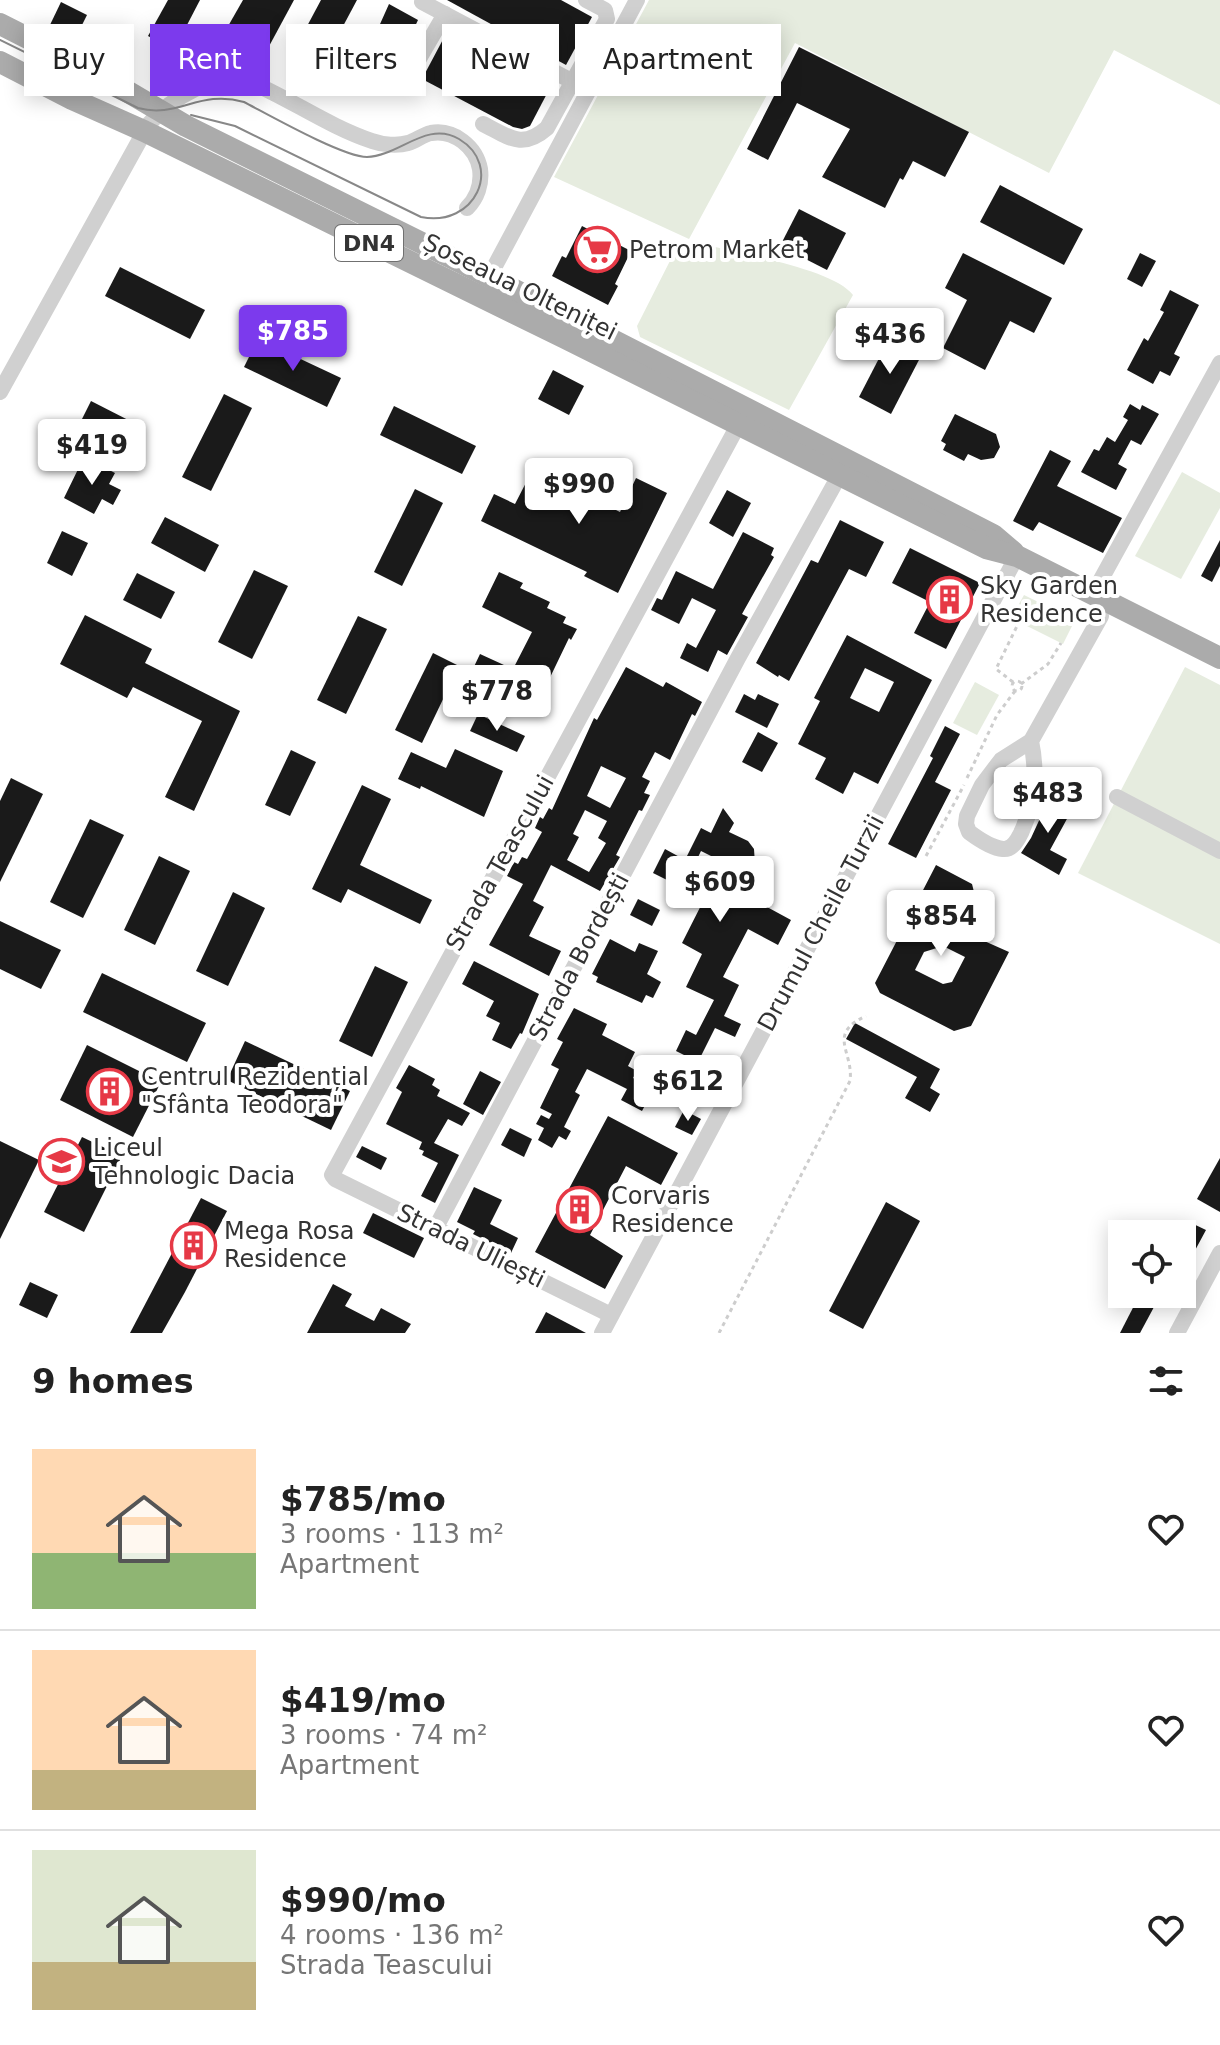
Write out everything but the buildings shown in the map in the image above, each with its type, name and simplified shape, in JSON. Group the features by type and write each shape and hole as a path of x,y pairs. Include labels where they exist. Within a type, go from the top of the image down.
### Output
{"main road":[{"name":"Șoseaua Olteniței","path":"0,24 24,36"},
{"name":"Șoseaua Olteniței","path":"0,62 76,101 993,535 1017,556"},
{"path":"76,101 78,96"},
{"name":"Șoseaua Olteniței","path":"134,96 489,277 743,416 839,476 986,548 1017,556 1220,658"}],"street":[{"path":"483,124 513,139 527,141 535,139 554,118 607,19 605,10 586,0"},
{"name":"Șoseaua Olteniței","path":"624,24 637,0"},
{"path":"422,2 573,82"},
{"path":"426,47 445,14"},
{"path":"0,392 144,131 160,112 182,97 216,81 234,78 259,86 371,141 391,145 409,143 421,136 450,135 468,146 479,166 481,177 476,196 467,208"},
{"name":"Șoseaua Olteniței","path":"489,277 586,96"},
{"path":"1093,594 1220,363"},
{"name":"Strada Teascului","path":"332,1175 743,416"},
{"name":"Strada Bordești","path":"435,1229 738,658 839,476"},
{"name":"Drumul Cheile Turzii","path":"602,1333 1017,556"},
{"path":"1031,741 1034,769 1031,810 1017,840 1008,848 1001,849 969,832 966,824 975,781 1031,741 1101,616"},
{"path":"1117,797 1220,851"},
{"name":"Strada Uliești","path":"332,1175 611,1315"},
{"path":"1177,1333 1220,1253"}],"path":[{"path":"1019,622 996,669 1013,682 1021,684"},
{"path":"926,856 975,781 997,715 1015,691 1021,688 1021,684 1048,664 1061,643"},
{"path":"1013,682 1015,691"},
{"path":"975,781 1031,810"},
{"path":"719,1333 850,1081 844,1036 855,1021 866,1016"}],"shaded area":[{"path":"649,0 1220,0 1220,105 1114,50 1049,173 795,43 781,69 781,24 636,24"},
{"path":"597,96 766,96 689,239 554,177"},
{"path":"707,245 807,270 827,277 853,295 789,410 640,337 637,326 676,249"},
{"path":"1182,472 1220,493 1220,508 1181,579 1135,556"},
{"path":"1024,595 1075,620 1063,644 1011,618"},
{"path":"1185,667 1220,685 1220,944 1078,873"},
{"path":"975,682 999,695 977,735 953,723"}],"tram line":[{"path":"0,40 138,108 165,110 214,99 244,102 306,134 356,155 379,155 424,136 447,134 473,151 480,164 481,178 469,204 456,213 440,218 421,217 235,126 191,115"}],"place":[{"name":"Petrom Market","path":"598,250"},
{"name":"Sky Garden Residence","path":"949,600"},
{"name":"Centrul Rezidențial \"Sfânta Teodora\"","path":"110,1091"},
{"name":"Liceul Tehnologic Dacia","path":"62,1162"},
{"name":"Corvaris Residence","path":"580,1210"},
{"name":"Mega Rosa Residence","path":"193,1245"}]}
